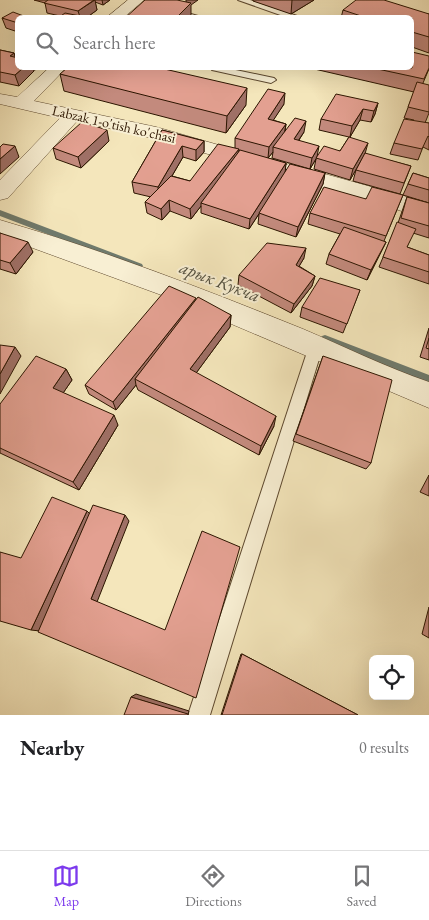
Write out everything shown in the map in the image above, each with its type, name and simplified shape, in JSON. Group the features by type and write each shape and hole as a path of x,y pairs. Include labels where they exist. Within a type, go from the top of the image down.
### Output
{"street":[{"path":"118,15 139,1"},
{"path":"21,103 56,70"},
{"name":"Labzak 1-o'tish ko'chasi","path":"0,98 156,133 429,211"},
{"path":"0,193 73,115"},
{"path":"0,228 98,261 213,304 316,346 393,382 429,396"}],"lane":[{"path":"242,0 290,15"},
{"path":"162,8 189,15"},
{"path":"224,70 271,80"},
{"path":"199,715 316,346"}],"building":[{"path":"48,0 94,0 78,11 44,3"},
{"path":"145,0 177,0 191,3 179,15 128,15"},
{"path":"356,0 384,0 429,14 429,37 414,33 414,15 358,15 343,10"},
{"path":"13,12 21,15 15,15 15,22 2,18"},
{"path":"0,50 14,53 10,56 15,57 15,70 21,70 15,75 0,72"},
{"path":"414,52 429,56 429,68 424,79 382,70 414,70"},
{"path":"65,70 169,70 247,88 227,116 60,74"},
{"path":"417,82 429,85 429,112 408,107"},
{"path":"268,89 285,93 268,119 286,124 269,147 235,138"},
{"path":"336,94 378,103 374,111 363,109 352,126 321,119"},
{"path":"295,118 306,121 294,139 319,146 312,158 273,147"},
{"path":"404,119 429,123 429,137 422,149 394,143"},
{"path":"82,122 107,130 78,157 53,148"},
{"path":"162,130 204,141 196,150 182,146 158,187 132,182"},
{"path":"349,137 368,143 353,169 316,158 324,146 340,151"},
{"path":"3,144 15,146 0,159 0,147"},
{"path":"218,144 239,149 190,209 169,200 161,209 145,202 171,176 190,181"},
{"path":"240,150 286,163 250,219 201,203"},
{"path":"365,153 411,166 404,183 356,170"},
{"path":"290,164 325,173 298,227 259,213"},
{"path":"413,173 429,178 429,190 408,184"},
{"path":"324,187 366,199 372,187 403,195 386,236 310,213"},
{"path":"407,197 429,203 429,226 401,218"},
{"path":"397,222 416,229 407,247 429,255 429,272 383,257"},
{"path":"344,227 386,242 371,270 329,254"},
{"path":"0,233 28,242 10,263 0,260"},
{"path":"267,243 306,248 296,265 315,276 294,304 239,275"},
{"path":"320,278 360,290 347,324 302,307"},
{"path":"169,286 196,298 113,402 85,385"},
{"path":"198,297 231,315 190,369 276,416 261,446 135,379"},
{"path":"429,338 429,349 426,348"},
{"path":"0,345 15,347 0,374"},
{"path":"36,356 66,369 53,388 114,415 73,482 0,448 0,404"},
{"path":"323,356 392,380 371,463 296,434"},
{"path":"52,497 87,511 31,630 0,621 0,552 21,558"},
{"path":"93,505 125,515 91,599 165,630 202,531 240,547 196,698 38,632"},
{"path":"242,654 358,715 222,715"},
{"path":"131,697 188,714 188,715 124,715"}],"waterway":[{"name":"арык Кукча","path":"0,213 139,266"},
{"name":"арык Кукча","path":"325,339 429,380"}]}
